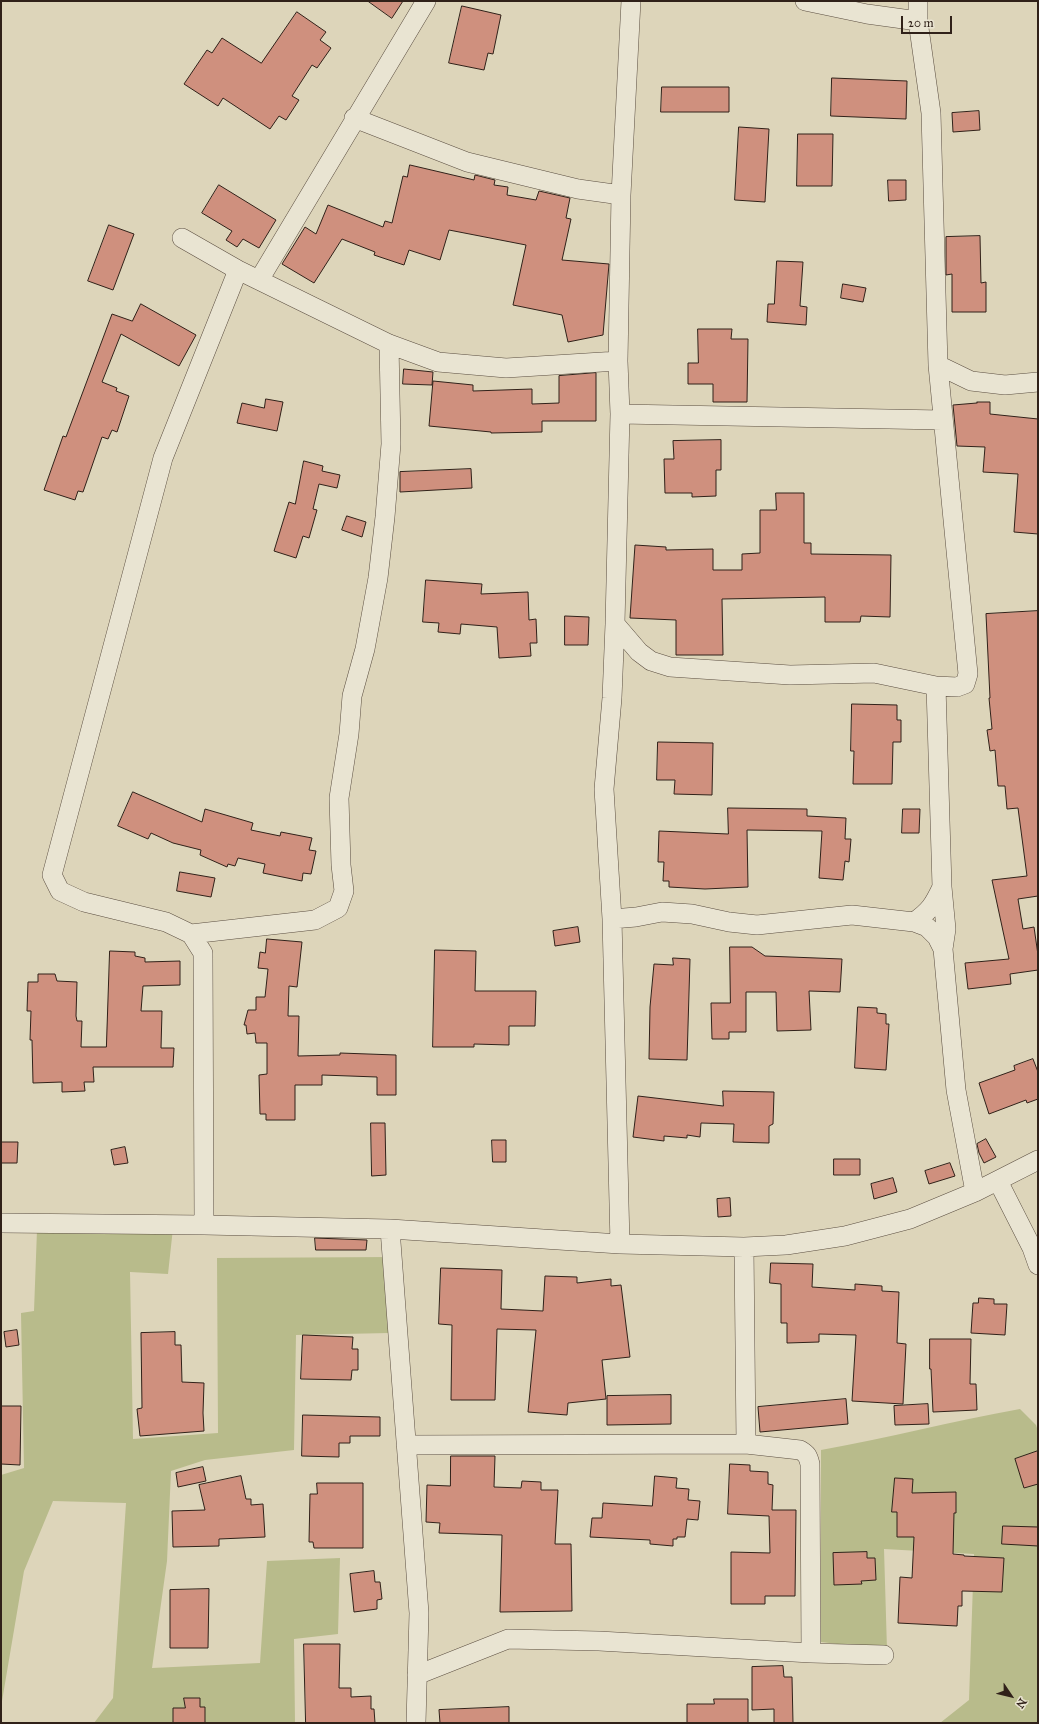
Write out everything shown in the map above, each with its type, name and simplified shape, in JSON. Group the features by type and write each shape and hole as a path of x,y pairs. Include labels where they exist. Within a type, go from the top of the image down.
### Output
{"street":[{"path":"259,280 354,118 426,1"},
{"path":"620,1244 612,919 604,789 612,698 615,624 620,414 618,361 621,195 631,1"},
{"path":"805,1 866,14 918,21"},
{"path":"615,624 640,652 651,661 670,667 790,675 874,673 936,686 957,687 965,684 968,674 942,420 938,365 931,113 918,21 918,1"},
{"path":"354,118 467,162 578,189 621,195"},
{"path":"182,238 238,270 389,344 438,362 506,368 618,361"},
{"path":"204,1225 203,952 191,934 166,922 84,902 60,891 52,875 163,458 238,270"},
{"path":"191,934 316,920 338,908 344,891 341,865 339,798 349,734 352,696 366,649 378,578 385,516 391,444 389,344"},
{"path":"938,365 971,381 1005,385 1038,382"},
{"path":"620,414 942,420"},
{"path":"936,686 942,887 946,929 943,949 956,1090 975,1192"},
{"path":"914,922 933,906 942,887"},
{"path":"612,919 636,917 662,912 692,914 729,922 756,925 852,915 914,922 927,927 937,937 943,949"},
{"path":"1,1223 390,1229 620,1244 744,1248 786,1245 845,1236 910,1219 975,1192 1038,1160"},
{"path":"998,1181 1032,1248 1038,1265"},
{"path":"390,1229 419,1613 416,1723"},
{"path":"744,1248 746,1444"},
{"path":"406,1445 746,1444 800,1450 808,1456 810,1464 811,1653"},
{"path":"417,1675 508,1639 599,1641 811,1653 884,1655"}],"green space":[{"path":"173,1228 168,1274 130,1272 133,1439 218,1433 217,1258 391,1257 389,1333 296,1335 294,1450 205,1460 171,1471 167,1561 152,1668 260,1663 267,1561 340,1558 338,1634 294,1639 295,1723 94,1723 113,1698 126,1503 53,1501 24,1571 1,1707 1,1475 24,1468 21,1313 34,1311 37,1230"},
{"path":"1020,1409 1036,1425 1038,1431 1038,1723 940,1723 969,1700 974,1554 884,1549 887,1650 821,1642 821,1450"}],"building":[{"path":"368,1 403,1 392,18"},
{"path":"462,6 501,15 493,54 488,53 484,70 449,63"},
{"path":"297,12 326,32 320,40 331,48 317,68 312,65 292,96 299,100 286,120 279,116 270,129 223,98 218,106 184,84 207,50 212,53 222,38 261,63"},
{"path":"832,78 907,81 906,119 831,116"},
{"path":"662,87 729,87 729,112 661,112"},
{"path":"979,111 980,130 953,132 952,113"},
{"path":"739,127 769,129 765,202 735,200"},
{"path":"798,134 833,134 832,186 797,186"},
{"path":"410,165 474,180 475,175 495,180 494,185 508,187 507,195 536,200 539,191 570,198 566,218 571,219 562,260 609,264 603,335 568,342 562,315 513,305 526,245 449,230 440,260 409,250 404,265 374,255 375,252 342,239 314,283 282,264 305,227 316,234 328,205 383,227 385,221 392,223 403,176 407,177"},
{"path":"888,180 906,180 906,200 889,201"},
{"path":"219,185 276,220 259,248 243,239 237,247 226,240 232,231 202,213"},
{"path":"109,225 134,234 113,290 88,281"},
{"path":"980,236 981,283 986,282 986,312 952,312 952,274 946,275 946,237"},
{"path":"777,261 803,262 800,306 807,307 806,325 767,322 768,304 774,304"},
{"path":"843,284 866,288 863,302 841,298"},
{"path":"141,304 196,335 179,366 121,334 102,382 117,388 116,391 129,396 117,432 112,430 108,439 102,437 83,492 78,491 75,500 44,490 63,436 66,437 112,314 132,321"},
{"path":"698,329 732,329 731,339 748,339 747,402 713,402 713,384 688,384 688,363 698,363"},
{"path":"404,369 433,372 432,385 403,384"},
{"path":"596,373 596,421 542,421 542,432 491,433 429,426 433,381 473,385 473,391 532,389 532,404 559,403 559,376"},
{"path":"266,399 283,402 277,431 237,423 242,403 264,408"},
{"path":"990,402 990,414 1038,419 1038,534 1014,532 1018,474 983,472 985,447 957,446 953,405"},
{"path":"721,440 721,470 716,470 716,496 692,497 692,493 665,493 664,459 674,459 673,441"},
{"path":"304,461 323,466 322,471 340,475 337,488 319,484 313,509 317,510 309,538 303,536 296,558 274,551 289,502 295,504"},
{"path":"471,469 472,488 400,492 400,472"},
{"path":"776,493 804,493 804,543 811,543 811,554 891,555 890,617 861,616 860,622 825,622 825,597 722,599 723,655 676,655 676,620 630,618 635,545 666,547 666,550 713,549 713,570 742,570 742,554 760,553 760,510 776,510"},
{"path":"347,516 366,522 362,537 342,530"},
{"path":"426,580 482,584 481,594 528,592 529,620 536,619 537,643 530,643 531,656 499,658 497,627 461,624 460,634 438,632 439,623 423,622"},
{"path":"1038,611 1038,896 1018,899 1023,929 1034,927 1038,955 1038,970 1010,974 1011,984 968,989 965,963 1009,959 992,880 1027,876 1018,808 1007,809 1005,786 998,786 995,750 990,751 987,730 992,729 989,698 986,614"},
{"path":"565,616 589,617 588,645 565,645"},
{"path":"852,704 897,705 897,720 901,720 901,742 893,742 892,784 853,784 854,751 851,751"},
{"path":"658,742 713,743 712,795 674,794 675,780 657,780"},
{"path":"133,792 202,822 205,809 253,823 251,830 280,836 281,832 312,838 309,850 316,851 311,874 303,873 302,881 263,873 265,864 238,858 235,866 228,864 227,867 200,855 201,850 173,843 151,833 148,839 118,826"},
{"path":"728,808 807,809 807,816 846,818 845,839 851,839 849,862 845,861 843,880 819,878 822,831 747,830 748,887 705,889 669,887 669,881 663,881 664,862 658,862 659,831 728,834"},
{"path":"903,809 920,809 919,833 902,833"},
{"path":"180,872 215,878 211,897 177,891"},
{"path":"578,927 580,942 555,946 553,931"},
{"path":"267,939 302,942 297,987 289,986 288,1016 299,1016 298,1056 340,1055 340,1053 396,1055 396,1095 377,1095 377,1077 322,1075 322,1085 295,1085 295,1120 266,1120 266,1114 260,1114 259,1075 267,1074 267,1043 256,1043 255,1033 247,1034 246,1025 244,1025 248,1010 256,1010 256,997 265,997 268,969 258,968 260,952 265,953"},
{"path":"730,947 752,947 765,956 842,959 840,992 809,991 811,1030 777,1031 776,992 746,992 746,1032 729,1032 729,1039 712,1039 711,1003 730,1003"},
{"path":"435,950 476,951 475,991 536,991 535,1026 509,1026 509,1045 474,1044 474,1047 433,1047"},
{"path":"110,951 135,952 135,956 145,958 145,962 180,961 180,985 143,986 141,1011 162,1011 161,1048 174,1048 173,1067 93,1067 94,1082 84,1082 85,1091 62,1092 62,1082 33,1083 32,1040 30,1040 31,1011 27,1011 28,982 38,982 38,974 55,974 57,981 77,982 76,1016 77,1021 82,1021 81,1047 106,1047"},
{"path":"673,958 690,959 687,1060 649,1059 650,1007 654,964 673,965"},
{"path":"858,1007 877,1008 877,1013 886,1014 886,1024 889,1024 886,1070 855,1068"},
{"path":"1033,1059 1038,1072 1038,1099 1027,1103 1026,1100 989,1114 979,1083 1015,1070 1014,1066"},
{"path":"723,1091 774,1092 773,1124 769,1126 769,1143 733,1142 734,1124 701,1123 700,1137 687,1135 687,1138 664,1136 664,1141 633,1137 638,1096 723,1106"},
{"path":"371,1123 385,1123 386,1175 372,1176"},
{"path":"986,1139 996,1157 984,1163 979,1153 977,1144"},
{"path":"492,1140 506,1140 506,1162 493,1162"},
{"path":"1,1142 18,1142 17,1163 1,1163"},
{"path":"125,1147 128,1163 114,1165 111,1150"},
{"path":"834,1159 860,1159 860,1175 834,1175"},
{"path":"950,1163 955,1176 929,1184 925,1171"},
{"path":"893,1178 897,1192 874,1199 871,1184"},
{"path":"730,1198 731,1216 718,1217 717,1199"},
{"path":"315,1238 367,1240 366,1250 316,1250"},
{"path":"771,1263 813,1264 812,1287 855,1290 855,1284 882,1286 882,1291 899,1292 897,1343 906,1344 903,1404 852,1401 856,1335 819,1334 819,1342 787,1343 787,1323 781,1323 781,1284 770,1283"},
{"path":"441,1268 502,1270 501,1309 543,1311 545,1276 577,1277 577,1283 611,1279 611,1286 621,1285 630,1357 602,1360 606,1399 568,1403 567,1415 528,1412 536,1330 497,1329 495,1400 451,1400 452,1325 439,1324"},
{"path":"979,1298 994,1299 994,1304 1007,1304 1005,1335 971,1333 973,1303 978,1303"},
{"path":"17,1330 19,1345 6,1347 4,1332"},
{"path":"175,1332 175,1345 181,1345 182,1382 204,1383 204,1431 140,1436 137,1409 142,1408 141,1333"},
{"path":"303,1335 353,1337 352,1349 358,1349 358,1370 352,1370 351,1380 301,1379"},
{"path":"930,1339 971,1339 970,1384 976,1384 977,1410 933,1412 930,1369"},
{"path":"671,1395 671,1424 607,1425 607,1396"},
{"path":"846,1399 848,1424 760,1432 758,1407"},
{"path":"928,1404 929,1424 895,1425 894,1406"},
{"path":"1,1406 21,1406 20,1465 1,1464"},
{"path":"303,1415 380,1417 380,1436 350,1436 350,1443 339,1443 339,1457 302,1456"},
{"path":"1038,1451 1038,1484 1024,1488 1015,1459"},
{"path":"451,1456 495,1456 494,1487 521,1488 522,1481 541,1482 541,1490 558,1490 555,1544 571,1544 572,1611 500,1612 502,1535 439,1533 440,1523 426,1522 427,1485 450,1486"},
{"path":"730,1464 750,1465 750,1471 768,1472 768,1484 773,1485 772,1510 796,1510 795,1596 765,1596 765,1604 731,1604 731,1552 770,1553 769,1516 728,1514"},
{"path":"203,1467 206,1481 178,1487 176,1473"},
{"path":"241,1476 246,1499 251,1499 251,1505 263,1504 265,1537 219,1539 219,1546 173,1547 172,1511 205,1510 199,1485"},
{"path":"655,1476 677,1478 676,1488 689,1489 688,1500 700,1501 698,1520 687,1519 685,1537 677,1537 677,1539 673,1539 673,1546 650,1544 650,1540 590,1537 592,1518 602,1518 603,1503 652,1506"},
{"path":"895,1478 913,1479 912,1493 956,1492 953,1554 1004,1558 1002,1592 962,1591 962,1606 958,1606 957,1626 898,1623 900,1577 912,1578 914,1537 897,1537 897,1512 892,1512"},
{"path":"317,1483 363,1483 363,1548 314,1548 313,1542 309,1542 310,1494 317,1494"},
{"path":"1003,1526 1038,1527 1038,1546 1002,1544"},
{"path":"867,1552 867,1558 875,1558 876,1580 861,1581 862,1584 834,1585 833,1553"},
{"path":"374,1571 375,1582 380,1582 382,1599 377,1600 377,1609 354,1612 350,1574"},
{"path":"209,1589 208,1648 170,1648 170,1590"},
{"path":"304,1644 340,1644 339,1688 351,1688 351,1697 371,1696 371,1709 374,1709 375,1723 306,1723"},
{"path":"783,1666 784,1677 792,1677 793,1723 774,1723 774,1709 752,1710 752,1667"},
{"path":"184,1698 200,1698 200,1707 205,1707 205,1723 173,1723 173,1708 185,1708"},
{"path":"714,1699 748,1699 748,1723 687,1723 687,1704 714,1704"},
{"path":"509,1707 509,1723 440,1723 439,1710"}]}
